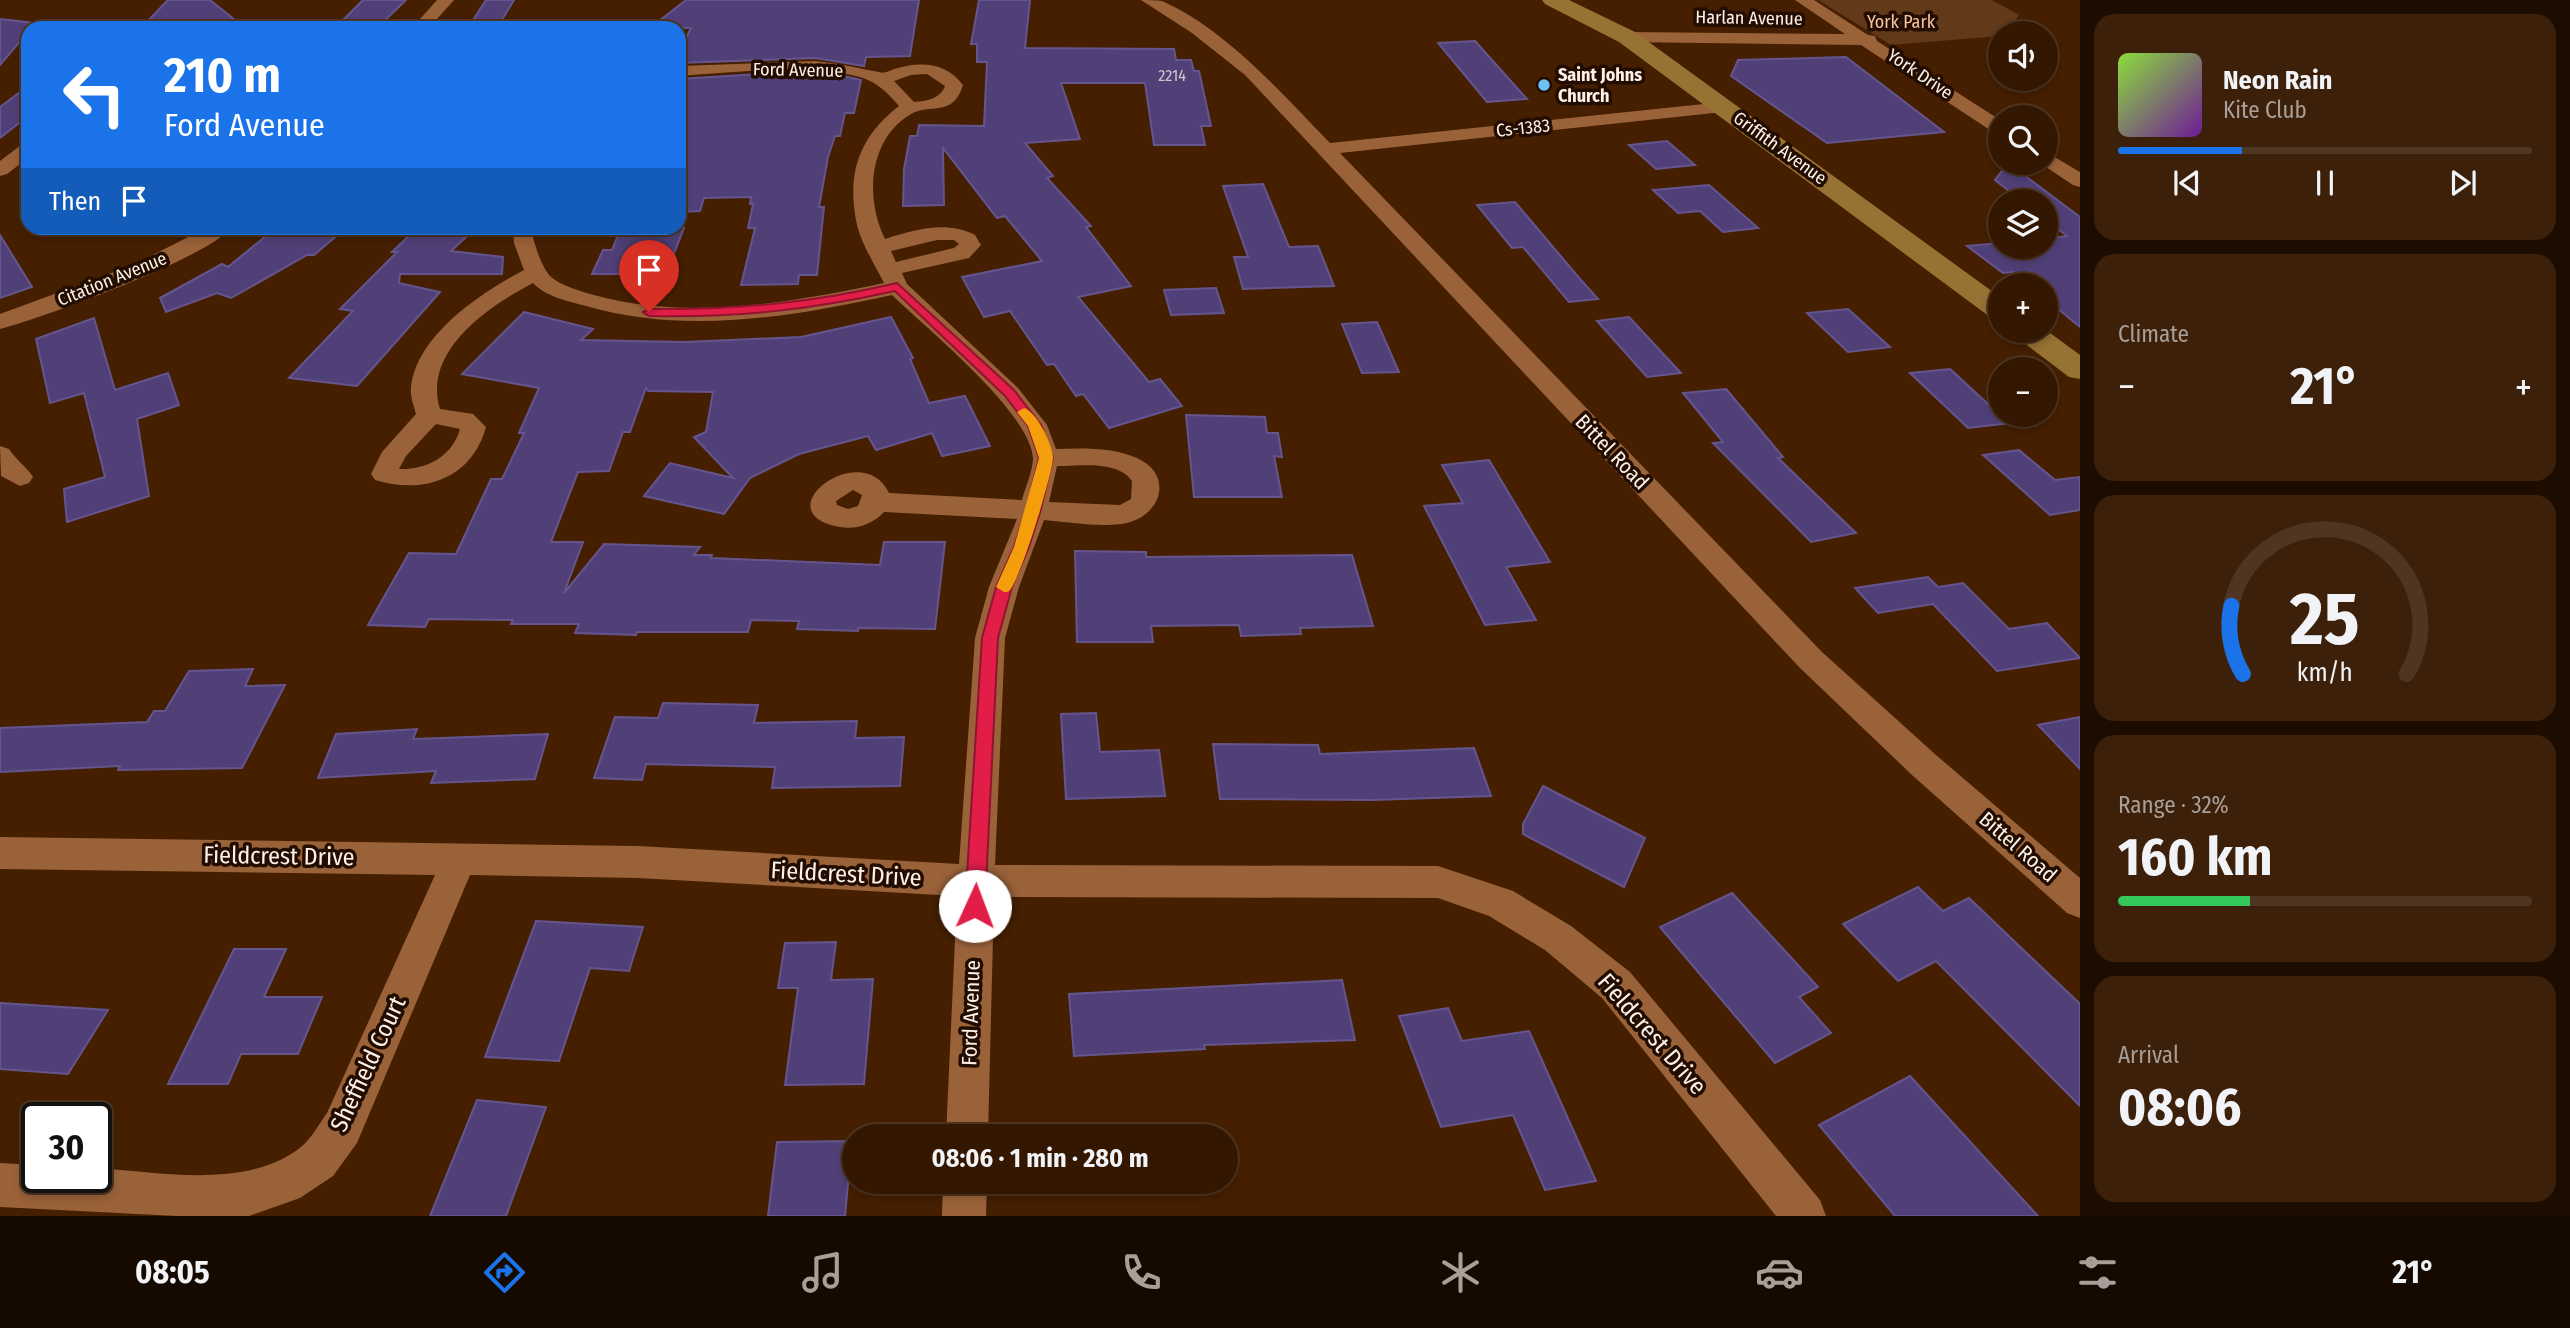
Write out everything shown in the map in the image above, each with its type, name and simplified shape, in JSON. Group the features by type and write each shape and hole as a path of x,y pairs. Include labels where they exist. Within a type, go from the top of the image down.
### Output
{"street":[{"path":"426,21 446,0"},
{"name":"Bittel Road","path":"1149,0 1234,56 1811,660 1924,765 2080,901"},
{"name":"Griffith Avenue","path":"1552,0 1628,37 1988,302"},
{"name":"York Drive","path":"1804,0 1988,120"},
{"name":"Harlan Avenue","path":"1628,37 1869,40"},
{"name":"Ford Avenue","path":"686,71 823,67 867,74 881,80 909,107"},
{"path":"877,502 1120,515 1139,508 1146,493 1142,475 1127,462 1103,458 1046,458 1034,425 1009,393 893,278 866,222 863,171 871,148 887,124 909,107 925,107 946,99 954,85 943,74 927,68 908,69 881,80"},
{"name":"Cs-1383","path":"1324,149 1723,107"},
{"path":"0,170 21,154"},
{"path":"2058,166 2080,181"},
{"path":"525,235 536,272 546,284 559,290 598,304 649,312 709,314 827,303 961,253 970,245 968,239 957,232 945,231 877,248"},
{"name":"Citation Avenue","path":"0,322 132,274 170,257 208,235"},
{"path":"429,415 423,388 432,362 448,337 481,304 536,272"},
{"path":"2043,343 2080,370"},
{"path":"0,455 10,470 20,477"},
{"name":"Ford Avenue","path":"967,1124 976,881 990,638 1004,587 1022,547 1034,509 1046,458"},
{"name":"Fieldcrest Drive","path":"0,853 638,862 976,881 1438,882 1500,903 1558,938 1616,985 1804,1216"},
{"name":"Sheffield Court","path":"0,1185 209,1196 249,1194 285,1183 318,1161 342,1128 460,858"},
{"path":"964,1216 965,1194"}],"green space":[{"name":"York Park","path":"1818,0 1992,0 2019,15 2015,21 1988,21 1988,37 1891,45"}],"building":[{"path":"168,0 210,0 236,21 148,21"},
{"path":"363,0 406,0 384,21 342,21"},
{"path":"486,0 514,0 501,21 472,21"},
{"path":"686,0 919,0 910,56 866,57 864,66 815,58 686,63 686,38 691,28 686,28 686,21 659,21"},
{"path":"979,0 1030,0 1025,48 1174,49 1176,60 1191,60 1194,71 1199,71 1211,126 1201,126 1205,145 1154,145 1145,83 1061,83 1080,139 1025,143 1053,176 1047,178 1091,226 1086,227 1131,286 1078,297 1149,382 1160,379 1182,406 1109,428 1083,394 1076,396 1054,364 1047,365 1010,311 984,317 962,277 1042,261 1005,216 997,218 943,148 944,205 903,206 904,169 910,136 917,136 919,125 984,126 987,62 977,62 977,44 971,44"},
{"path":"0,19 21,21 21,40 0,65"},
{"path":"1475,41 1527,99 1487,102 1438,43"},
{"path":"1846,57 1944,132 1827,143 1731,76 1738,60"},
{"path":"794,72 839,75 861,80 854,113 845,113 840,136 835,136 828,157 819,207 824,207 817,275 799,275 798,284 741,285 755,228 748,228 753,204 750,204 751,197 704,198 700,211 686,212 686,79"},
{"path":"21,91 21,122 0,138 0,107"},
{"path":"1667,141 1695,165 1656,169 1629,145"},
{"path":"1999,175 2024,175 2043,189 2007,189 1995,180"},
{"path":"1263,184 1289,247 1318,246 1334,286 1243,289 1234,257 1248,257 1223,186"},
{"path":"1709,185 1758,228 1723,232 1700,211 1678,213 1653,190"},
{"path":"2058,200 2080,217 2080,327 2058,309 2058,273 2003,273 1967,246 1988,244 1988,259 2058,259 2058,237 2067,236 2058,229"},
{"path":"1515,202 1598,299 1569,302 1523,247 1512,248 1477,205"},
{"path":"0,235 32,287 0,298"},
{"path":"267,235 338,235 314,255 307,255 231,298 217,293 166,312 160,298 222,264 228,267"},
{"path":"410,235 468,235 451,251 503,257 502,274 400,274 399,283 440,292 357,386 289,378 353,311 340,309 397,252 392,252"},
{"path":"618,235 681,235 666,274 592,274 603,250 612,250"},
{"path":"1216,288 1224,313 1171,315 1164,290"},
{"path":"1848,309 1890,347 1848,352 1807,313"},
{"path":"524,312 593,329 581,340 685,342 801,337 891,317 913,358 910,359 929,403 965,396 990,446 942,456 932,433 876,450 868,436 799,454 750,478 724,514 644,496 670,463 733,478 694,437 706,432 713,392 648,391 646,388 630,432 623,432 609,471 578,472 551,542 583,542 564,593 604,544 700,547 694,555 712,555 711,558 880,565 884,542 945,542 935,629 797,629 799,621 751,620 748,632 637,632 636,635 575,633 579,624 511,624 513,620 429,619 425,627 368,625 409,553 456,554 491,479 502,479 524,433 519,433 539,388 462,374"},
{"path":"1629,317 1681,373 1647,377 1597,321"},
{"path":"94,318 115,390 168,373 179,405 137,419 149,496 67,522 64,489 105,477 84,393 50,403 36,339"},
{"path":"1377,322 1399,372 1362,373 1342,324"},
{"path":"1950,369 1988,404 1988,426 1968,428 1910,373"},
{"path":"1726,389 1783,457 1778,458 1856,533 1811,542 1713,443 1723,442 1683,393"},
{"path":"1186,415 1265,417 1267,433 1278,433 1282,457 1274,456 1282,497 1194,497"},
{"path":"2019,450 2055,480 2080,477 2080,510 2050,515 1983,455"},
{"path":"1489,460 1550,562 1506,567 1536,620 1485,625 1424,506 1463,503 1442,465"},
{"path":"1075,551 1146,552 1146,557 1352,555 1373,626 1300,628 1301,634 1241,636 1239,625 1151,626 1153,642 1077,642"},
{"path":"1928,577 1938,587 1963,583 2009,629 2047,623 2080,658 1997,671 1933,604 1878,613 1855,588"},
{"path":"253,669 245,686 285,685 242,768 118,770 120,766 0,772 0,728 147,722 154,711 165,711 189,671"},
{"path":"663,703 758,705 754,723 857,721 855,738 904,737 900,786 772,788 775,767 646,764 642,780 594,778 615,717 658,718"},
{"path":"1096,713 1100,752 1159,750 1165,796 1066,799 1061,714"},
{"path":"2080,717 2080,769 2038,725"},
{"path":"417,729 413,739 548,734 535,779 431,783 436,771 318,778 336,734"},
{"path":"1213,744 1318,745 1320,754 1474,748 1491,796 1373,800 1220,799"},
{"path":"1543,786 1645,838 1624,887 1523,834 1523,824"},
{"path":"1918,887 1943,911 1969,898 2080,1004 2080,1106 1936,961 1898,981 1843,924"},
{"path":"1732,893 1818,987 1799,997 1831,1033 1775,1063 1660,927"},
{"path":"536,921 643,927 629,971 590,968 559,1061 485,1057"},
{"path":"836,942 831,980 873,979 864,1084 785,1085 798,988 778,988 785,943"},
{"path":"234,949 286,949 264,997 322,997 298,1054 241,1054 228,1084 168,1084"},
{"path":"1342,980 1355,1040 1204,1045 1205,1049 1074,1056 1069,994"},
{"path":"0,1003 108,1010 68,1074 0,1069"},
{"path":"1448,1008 1462,1041 1529,1031 1596,1181 1545,1190 1513,1115 1441,1127 1399,1016"},
{"path":"1910,1076 2038,1216 1895,1216 1819,1125"},
{"path":"477,1100 546,1107 506,1216 430,1216"},
{"path":"842,1141 842,1194 847,1194 845,1216 768,1216 777,1142"}],"slow traffic":[{"path":"1004,587 1022,547 1046,458 1034,425 1024,412"}],"place":[{"name":"Saint Johns Church","path":"1544,85"}],"route":[{"path":"649,312 709,314 774,310 827,303 897,287 1009,393 1034,425 1046,458 1034,509 1022,547 1004,587 990,638 975,906"}]}
